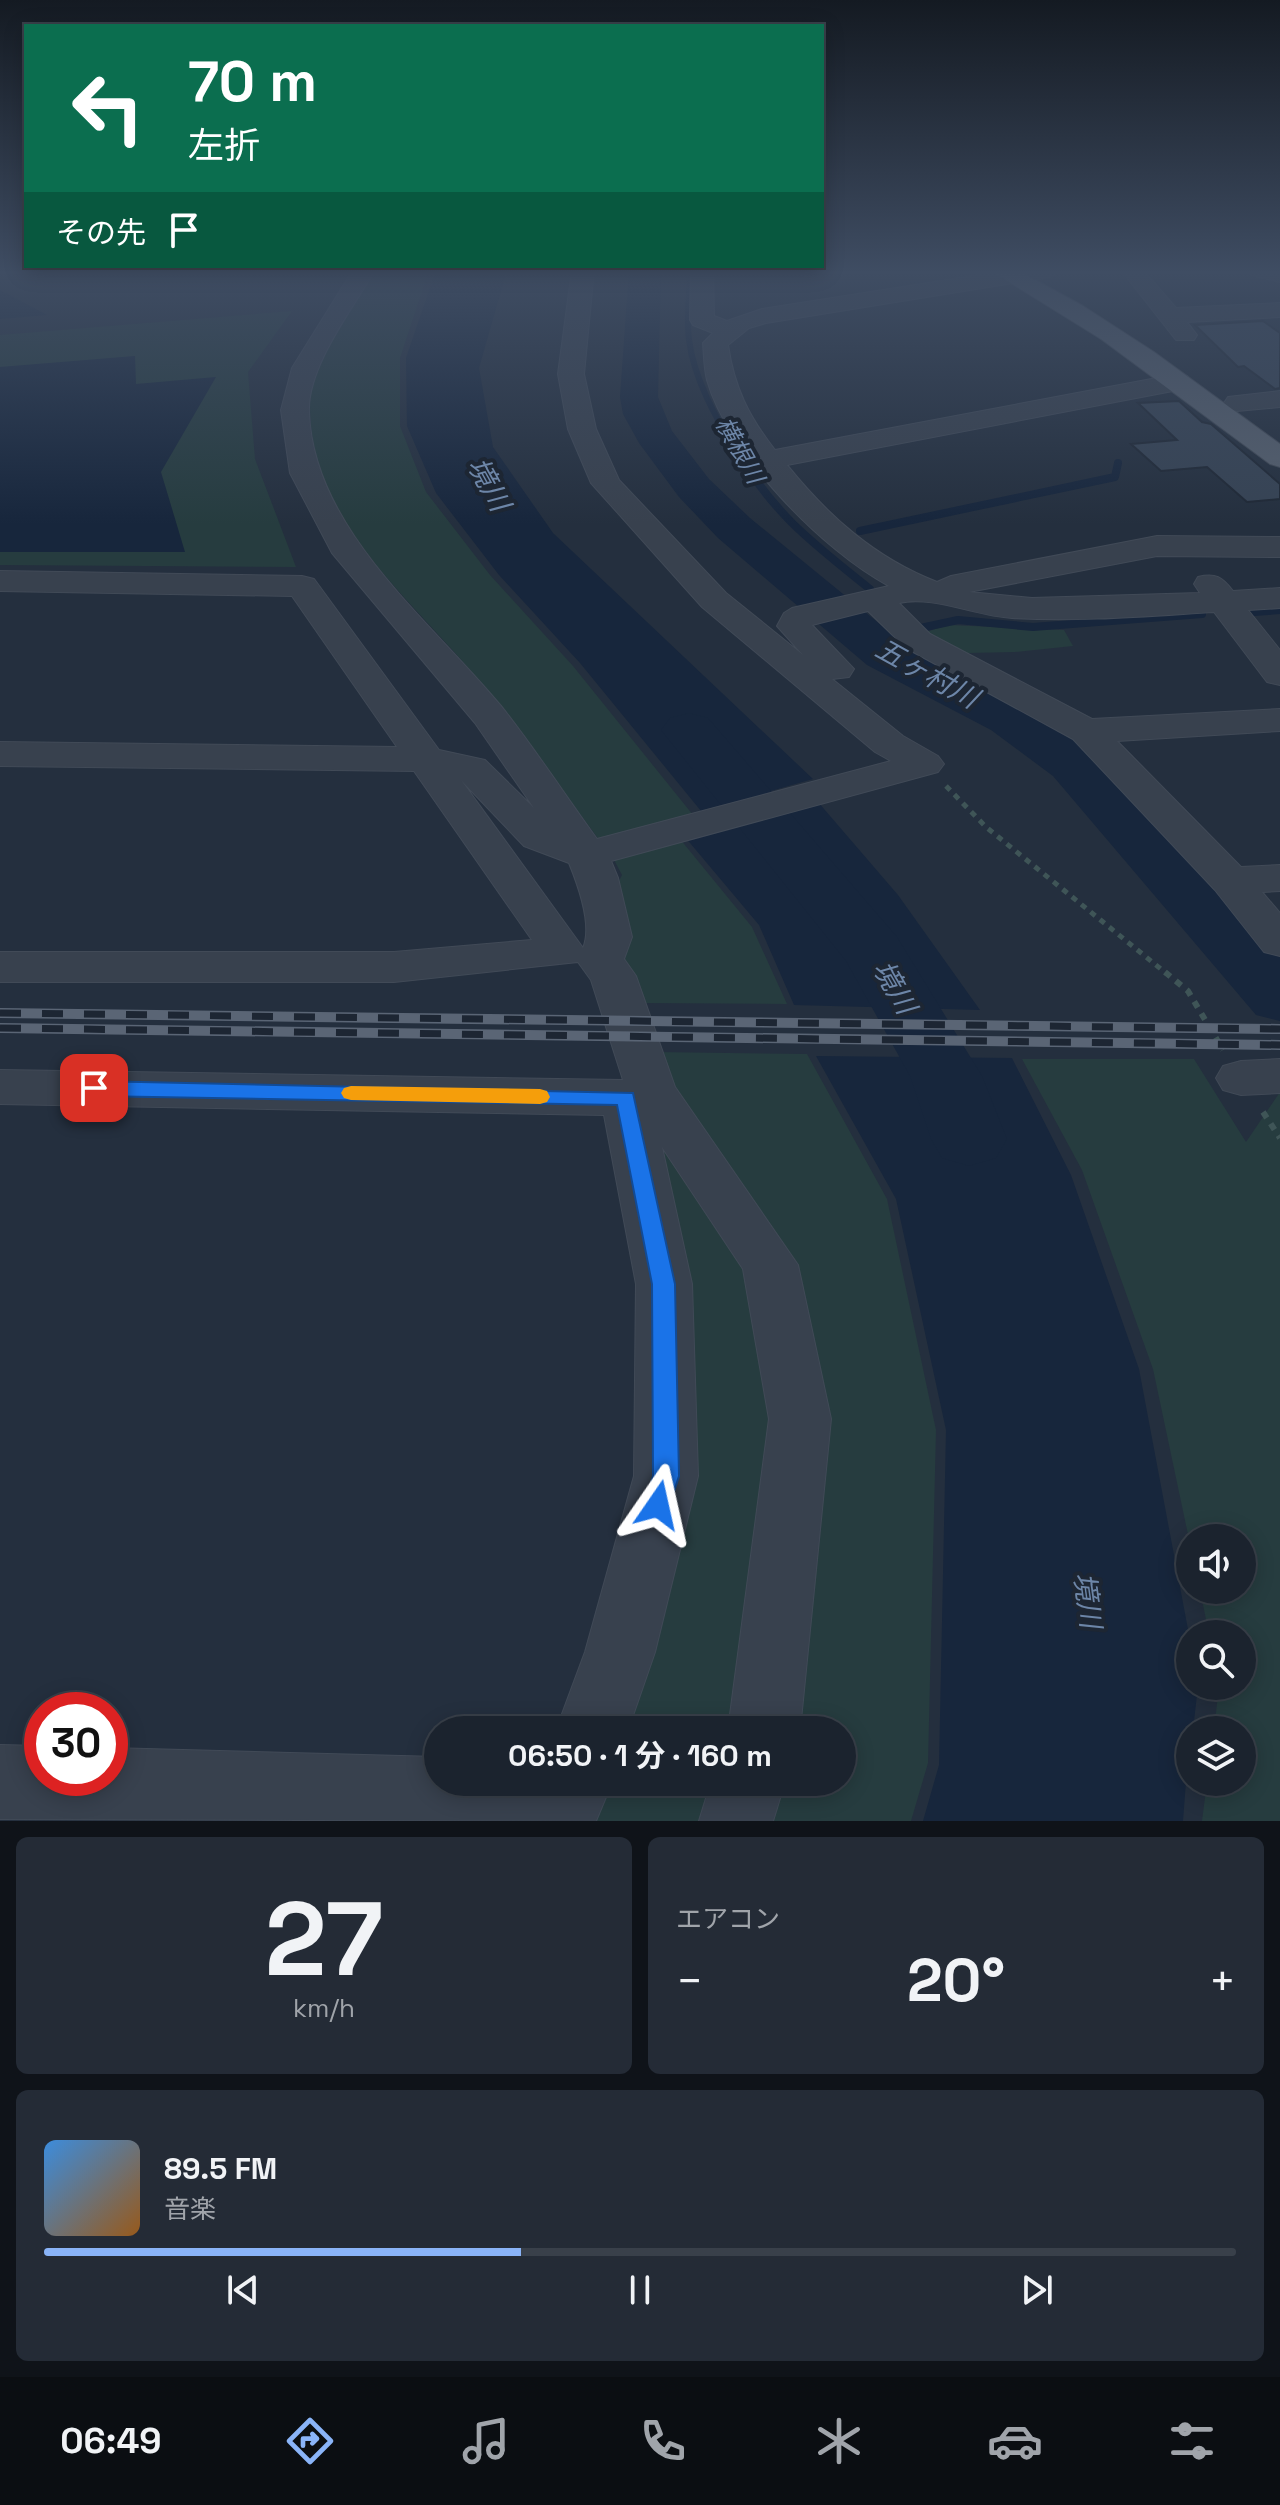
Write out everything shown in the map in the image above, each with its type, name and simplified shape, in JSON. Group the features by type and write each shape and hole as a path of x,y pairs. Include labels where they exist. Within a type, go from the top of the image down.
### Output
{"main road":[{"path":"1141,355 1280,458"},
{"path":"1171,355 1280,436"}],"street":[{"path":"313,355 305,368 295,410 305,473 343,546 488,715 610,848"},
{"path":"573,355 571,374 582,429 606,483 714,600 889,744 924,764"},
{"path":"717,355 721,380 736,412 768,460 814,518 833,536 880,569 934,592 1001,608 1280,598"},
{"path":"768,460 1178,382"},
{"path":"1237,403 1280,399"},
{"path":"1179,545 1280,674"},
{"path":"924,764 898,729 799,635 794,626 796,620 804,615 1157,546 1280,547"},
{"path":"0,581 302,586 427,759 582,957 613,976 638,1095 664,1284 666,1476 620,1652 597,1716"},
{"path":"872,602 918,641 1086,731 1230,881 1280,942"},
{"path":"1086,731 1280,720"},
{"path":"0,754 427,759 471,768 539,837 610,848 924,764"},
{"path":"0,967 394,967 582,957 610,937 597,878 610,848"},
{"path":"1230,881 1280,878"},
{"path":"0,1087 638,1095"},
{"path":"638,1095 770,1265 800,1419 766,1716"},
{"path":"0,1782 568,1800"},
{"path":"736,1821 744,1796"}],"path":[{"path":"924,764 986,827 1188,991 1260,1077 1280,1138"}],"green space":[{"path":"0,355 260,355 248,372 255,459 296,567 0,565"},
{"path":"323,355 401,355 400,426 426,492 490,575 573,666 693,815 600,841 483,686 373,561 329,492 316,453 310,411 311,392"},
{"path":"949,625 1064,630 1073,646 969,653 959,657 919,634"},
{"path":"680,839 752,927 787,1004 638,1003 626,976 610,898 622,875 612,856"},
{"path":"655,1052 807,1054 887,1199 936,1430 928,1763 911,1821 594,1821 604,1796 856,1796 856,1716 625,1716"},
{"path":"1022,1059 1194,1059 1246,1142 1280,1092 1280,1821 1202,1821 1205,1796 1256,1796 1256,1716 1216,1716 1217,1700 1256,1700 1256,1620 1206,1620 1203,1604 1256,1604 1256,1524 1186,1524 1153,1369 1082,1170"}],"water":[{"path":"407,355 483,355 479,368 493,447 553,533 813,779 701,811 580,663 499,575 436,493 407,426"},
{"path":"135,356 136,384 216,377 161,472 185,552 0,552 0,367"},
{"path":"818,802 898,895 980,1010 794,1005 759,925 685,837"},
{"path":"816,1056 1012,1058 1071,1175 1139,1369 1176,1566 1176,1604 1183,1604 1186,1620 1176,1620 1176,1700 1196,1700 1195,1716 1176,1716 1176,1796 1185,1796 1183,1821 923,1821 939,1765 946,1430 896,1199"}],"building":[{"path":"1226,355 1280,355 1280,388 1275,389 1244,366 1238,367"},
{"path":"1179,401 1202,422 1211,424 1280,484 1280,499 1247,502 1207,467 1161,471 1131,444 1177,440 1138,403"}],"waterway":[{"name":"五ヶ村川","path":"641,355 639,397 643,414 653,434 694,488 734,528 885,654 1010,718 1073,764 1280,999"},
{"name":"横根川","path":"692,355 707,398 736,451"},
{"name":"横根川","path":"735,449 765,492 795,526 870,589"},
{"path":"860,531 1115,477 1118,463"},
{"name":"横根川","path":"1254,612 1280,610"},
{"name":"横根川","path":"916,629 958,620 1033,627 1202,614"},
{"name":"境川","path":"689,730 874,952 946,1076 969,1139"}],"railway":[{"path":"0,1013 1280,1029"},
{"path":"0,1028 1280,1045"}],"slow traffic":[{"path":"351,1093 540,1097"}],"route":[{"path":"94,1088 626,1098 664,1284 666,1476 658,1505"}]}
